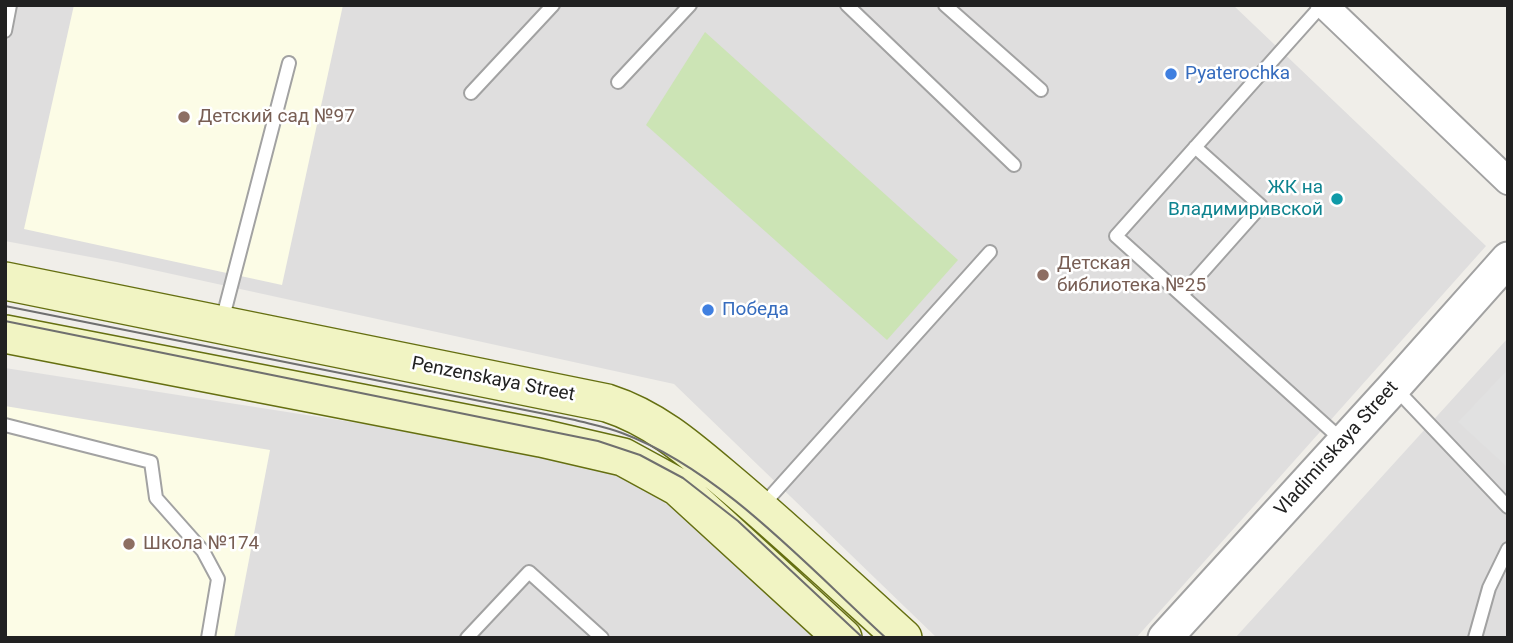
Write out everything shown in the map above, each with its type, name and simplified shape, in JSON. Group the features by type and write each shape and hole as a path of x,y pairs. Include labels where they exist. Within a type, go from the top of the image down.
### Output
{"main road":[{"name":"Penzenskaya Street","path":"5,281 607,403 631,411 671,434 760,509 903,638"},
{"path":"5,334 541,438 623,457 678,487 842,637"}],"street":[{"path":"1323,5 1508,181"},
{"name":"Vladimirskaya Street","path":"1165,638 1508,259"}],"lane":[{"path":"5,31 9,5"},
{"path":"471,93 553,5"},
{"path":"618,82 690,5"},
{"path":"847,5 1014,165"},
{"path":"945,5 1041,90"},
{"path":"1323,5 1116,236 1344,442"},
{"path":"221,325 289,64"},
{"path":"1182,295 1261,206 1195,147"},
{"path":"760,509 990,252"},
{"path":"1394,387 1508,507"},
{"path":"5,425 151,462 156,498 202,551 218,579 208,638"},
{"path":"1475,638 1489,587 1508,549"},
{"path":"467,638 530,572 602,638"}],"shaded area":[{"path":"5,5 1233,5 1486,246 1136,638 937,638 674,384 117,262 5,241"},
{"name":"Детский сад №97","path":"74,5 343,5 282,285 24,229"},
{"path":"1508,338 1508,638 1235,638"},
{"path":"5,368 582,458 675,506 826,638 5,638"},
{"path":"1508,369 1508,468 1458,422"},
{"name":"Школа №174","path":"5,406 270,450 234,638 5,638"}],"green space":[{"path":"705,32 958,260 887,340 646,125"}],"tram line":[{"path":"5,306 575,420 622,433 659,450 728,495 886,638"},
{"path":"5,321 598,441 640,455 683,478 738,521 863,638"}],"place":[{"name":"Pyaterochka","path":"1171,74"},
{"name":"Детский сад №97","path":"184,117"},
{"name":"ЖК на Владимиривской","path":"1337,199"},
{"name":"Детская библиотека №25","path":"1043,275"},
{"name":"Победа","path":"708,310"},
{"name":"Школа №174","path":"129,544"}]}
